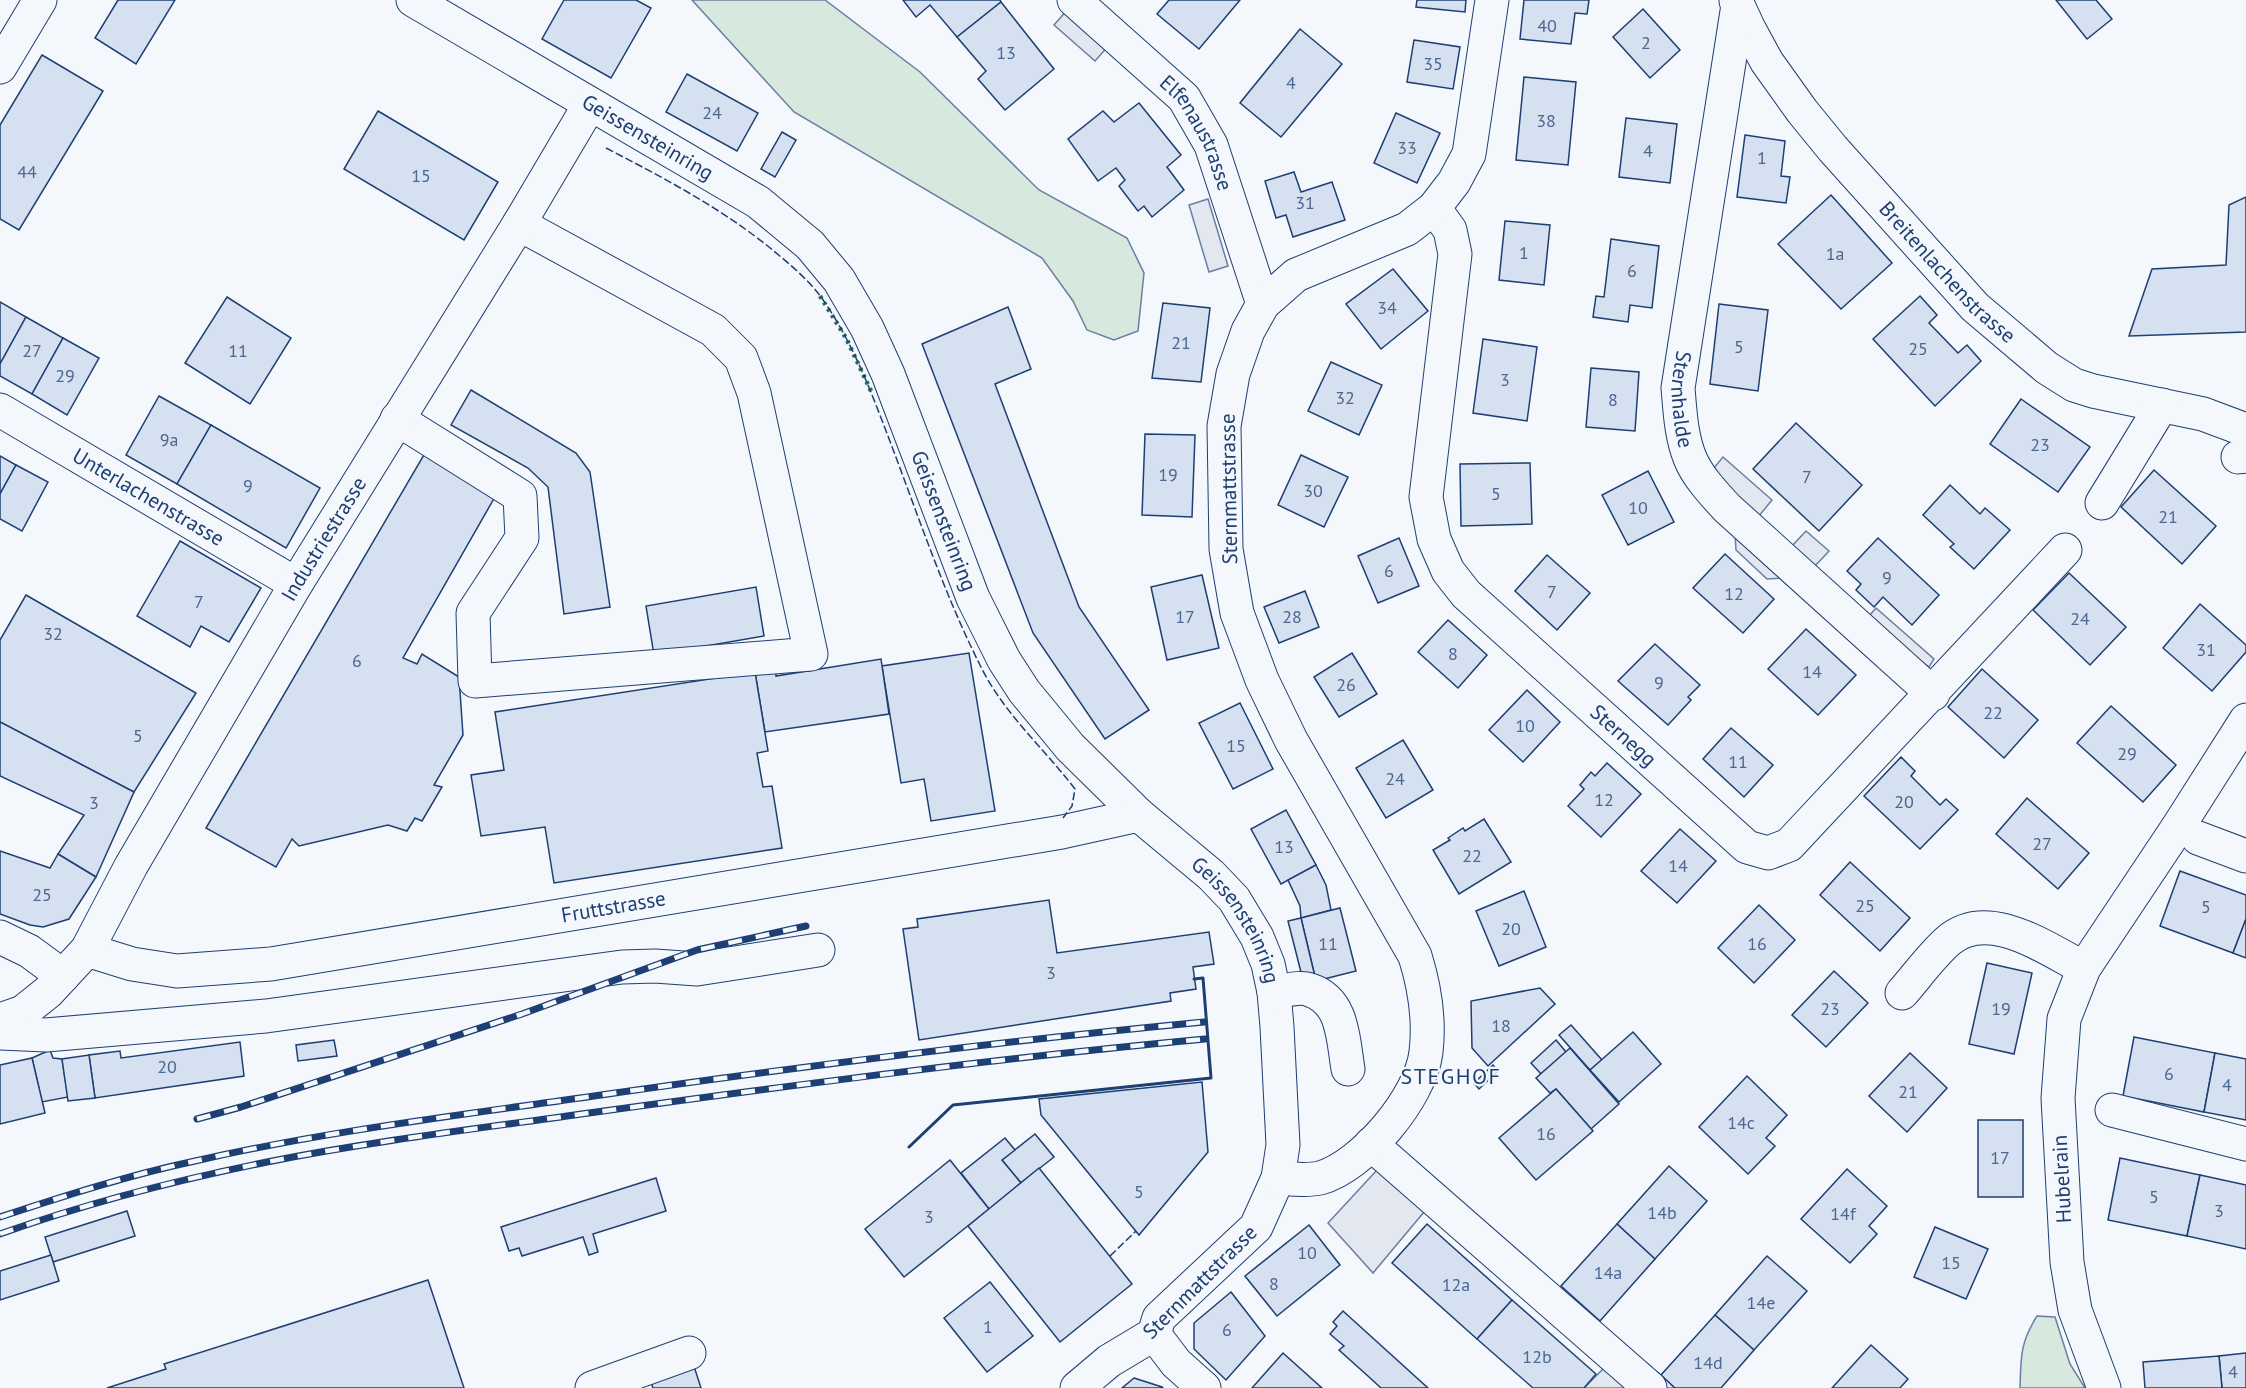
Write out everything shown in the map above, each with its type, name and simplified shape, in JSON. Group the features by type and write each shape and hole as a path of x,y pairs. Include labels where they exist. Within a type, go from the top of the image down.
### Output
{"street":[{"path":"0,67 40,0"},
{"name":"Geissensteinring","path":"413,0 758,202 810,245 839,279 867,328 888,374 973,598 1004,660 1024,692 1070,747 1139,815 1211,875 1234,899 1257,937 1268,964 1274,992 1281,1097 1282,1145 1278,1178"},
{"name":"Elfenaustrasse","path":"1074,0 1184,98 1211,145 1263,304"},
{"name":"Sternmattstrasse","path":"1077,1388 1109,1361 1154,1334 1159,1318 1256,1227 1278,1178 1309,1180 1322,1177 1341,1168 1371,1144 1404,1104 1422,1070 1426,1053 1428,1017 1424,986 1415,956 1291,740 1262,680 1237,613 1226,549 1224,426 1233,374 1248,331 1263,304 1296,275 1407,229 1434,208 1454,182 1469,154 1492,0"},
{"name":"Breitenlachenstrasse","path":"1737,3 1767,62 1802,111 1895,220 1975,307 2047,368 2074,385 2093,392 2203,414 2243,448"},
{"name":"Sternhalde","path":"1737,3 1678,388 1682,424 1690,460 1710,489 1727,508 1933,694"},
{"name":"Industriestrasse","path":"63,976 87,950 131,866 296,584 519,224 590,104"},
{"name":"Sternegg","path":"1434,208 1450,230 1455,254 1426,497 1434,540 1448,571 1466,594 1747,847 1768,853 1789,845 1933,694 2065,550"},
{"path":"397,419 520,496 522,538 473,613 475,681 811,654 754,393 741,358 713,330 519,224"},
{"path":"2102,503 2162,405"},
{"name":"Unterlachenstrasse","path":"0,411 296,584"},
{"name":"Hubelrain","path":"2104,1388 2075,1310 2067,1262 2061,1193 2058,1098 2064,1019 2084,968 2246,720"},
{"name":"Fruttstrasse","path":"87,950 132,964 177,971 271,964 1050,834 1139,815"},
{"path":"2198,838 2246,856"},
{"path":"1902,993 1949,940 1969,930 1994,927 2018,935 2084,968"},
{"path":"0,937 29,951 63,976 48,992 23,1011 0,1020"},
{"path":"0,1033 46,1035 266,1016 556,978 622,967 656,966 697,969 818,950"},
{"path":"1274,992 1309,989 1324,997 1335,1009 1341,1023 1347,1069"},
{"path":"2112,1110 2246,1144"},
{"path":"1371,1144 1650,1388"},
{"path":"1154,1334 1176,1363 1204,1388"},
{"path":"611,1385 689,1353"}],"shaded area":[{"path":"692,0 825,0 920,72 1039,190 1127,238 1144,273 1138,331 1114,340 1087,330 1073,301 1042,258 794,112"},
{"path":"1069,8 1110,44 1095,61 1054,25"},
{"path":"1208,199 1228,266 1209,272 1189,205"},
{"path":"1723,457 1772,500 1759,516 1725,486 1713,469"},
{"path":"1806,531 1829,551 1815,566 1792,546"},
{"path":"1735,534 1782,578 1767,579 1736,550"},
{"path":"1876,608 1934,659 1929,667 1869,616"},
{"path":"1377,1170 1424,1212 1373,1273 1328,1223"},
{"path":"2037,1316 2055,1317 2070,1364 2085,1388 2020,1388 2023,1350 2027,1334"},
{"path":"1625,1347 1661,1375 1675,1388 1584,1388"}],"building":[{"path":"118,0 175,0 136,64 95,38"},
{"path":"564,0 636,0 651,8 611,78 542,39"},
{"path":"903,0 1000,0 1001,2 957,37 930,5 916,17"},
{"path":"1169,0 1240,0 1199,49 1157,14"},
{"path":"1417,0 1466,0 1465,12 1416,7"},
{"path":"1524,0 1589,0 1587,14 1575,13 1571,44 1520,39"},
{"path":"2056,0 2096,0 2112,19 2087,39"},
{"path":"1001,2 1054,69 1005,110 978,79 986,71 957,37"},
{"path":"1643,9 1680,50 1650,78 1613,37"},
{"path":"1300,29 1342,64 1281,137 1240,103"},
{"path":"1414,40 1460,47 1453,89 1407,82"},
{"path":"42,55 103,91 19,230 0,219 0,125"},
{"path":"687,74 758,113 737,151 666,112"},
{"path":"1524,77 1576,82 1568,165 1516,160"},
{"path":"1139,103 1181,155 1167,167 1184,190 1152,217 1144,206 1138,211 1119,186 1125,180 1116,168 1098,181 1068,139 1103,111 1114,122"},
{"path":"378,111 498,182 464,240 344,169"},
{"path":"1396,113 1440,133 1417,183 1374,163"},
{"path":"1626,118 1677,124 1670,183 1619,177"},
{"path":"782,132 796,140 775,177 761,169"},
{"path":"1745,135 1785,141 1781,176 1790,177 1786,203 1737,197"},
{"path":"1294,172 1301,192 1332,182 1345,220 1293,237 1286,215 1276,218 1265,181"},
{"path":"1831,195 1892,263 1841,309 1778,244"},
{"path":"2246,197 2246,332 2129,336 2152,269 2226,265 2229,205"},
{"path":"1505,221 1550,225 1544,285 1499,280"},
{"path":"1611,239 1659,246 1652,308 1630,305 1628,322 1593,317 1596,296 1604,297"},
{"path":"1393,269 1428,311 1381,349 1346,304"},
{"path":"1920,296 1937,315 1929,323 1958,353 1967,345 1981,361 1935,406 1873,339"},
{"path":"227,297 291,338 250,404 185,363"},
{"path":"0,302 26,317 0,364"},
{"path":"1163,303 1210,308 1201,382 1152,378"},
{"path":"1719,304 1768,310 1758,391 1710,384"},
{"path":"1008,307 1031,369 995,384 1079,607 1149,710 1105,739 1033,633 922,344"},
{"path":"26,317 63,338 32,394 0,376 0,364"},
{"path":"63,338 99,358 67,415 32,394"},
{"path":"1483,339 1537,347 1527,421 1473,413"},
{"path":"1331,362 1382,385 1359,435 1308,411"},
{"path":"1591,368 1639,372 1635,431 1586,427"},
{"path":"471,390 576,453 590,472 610,607 564,614 548,487 528,468 451,425"},
{"path":"159,396 211,425 177,484 126,455"},
{"path":"2021,399 2090,447 2058,492 1990,444"},
{"path":"1796,423 1862,485 1819,531 1753,469"},
{"path":"211,425 320,488 286,548 177,484"},
{"path":"1145,434 1195,435 1192,517 1142,515"},
{"path":"425,453 496,495 403,658 417,664 422,654 459,677 463,735 434,785 442,787 422,821 415,818 407,831 388,825 299,846 292,839 276,867 206,828"},
{"path":"1301,455 1348,477 1324,527 1278,505"},
{"path":"0,456 16,465 0,494"},
{"path":"1530,463 1532,524 1461,526 1460,464"},
{"path":"16,465 48,482 22,531 0,519 0,494"},
{"path":"2154,470 2216,526 2182,564 2121,507"},
{"path":"1648,471 1674,522 1628,545 1602,495"},
{"path":"1950,485 1980,514 1985,508 2010,530 1974,569 1950,547 1954,544 1923,515"},
{"path":"1399,538 1419,586 1378,603 1358,556"},
{"path":"1878,538 1939,595 1912,625 1883,597 1874,607 1856,590 1861,584 1847,571"},
{"path":"180,541 261,588 229,642 201,626 190,647 137,616"},
{"path":"1725,554 1774,599 1743,633 1693,588"},
{"path":"1547,555 1590,593 1557,630 1515,591"},
{"path":"2069,573 2126,627 2090,665 2033,610"},
{"path":"1202,575 1219,648 1167,660 1151,587"},
{"path":"756,587 764,636 654,655 646,606"},
{"path":"1305,591 1319,627 1279,643 1264,607"},
{"path":"26,595 196,693 134,792 0,722 0,640"},
{"path":"2200,604 2246,645 2246,652 2212,691 2163,648"},
{"path":"1448,620 1487,655 1458,688 1418,652"},
{"path":"1806,629 1856,675 1818,715 1768,669"},
{"path":"1655,644 1700,685 1688,697 1691,700 1668,725 1618,681"},
{"path":"969,653 995,811 931,821 924,779 901,783 882,666"},
{"path":"1352,653 1377,694 1339,717 1314,677"},
{"path":"881,659 889,714 765,732 755,672 776,669 776,676"},
{"path":"1982,669 2038,720 2004,758 1948,707"},
{"path":"755,672 768,751 757,753 763,787 772,786 782,848 554,883 545,827 481,836 471,775 504,770 495,712"},
{"path":"1527,690 1560,722 1523,762 1489,730"},
{"path":"1240,703 1273,769 1233,789 1199,723"},
{"path":"2111,706 2176,765 2143,802 2077,743"},
{"path":"0,722 134,792 96,877 58,854 84,815 0,776"},
{"path":"1731,728 1773,765 1744,797 1703,759"},
{"path":"1403,740 1433,790 1386,818 1356,768"},
{"path":"1901,757 1915,771 1911,776 1940,805 1946,799 1958,810 1920,849 1864,796"},
{"path":"1607,763 1641,794 1601,837 1568,806 1584,789 1580,785 1591,772 1595,776"},
{"path":"2027,798 2089,853 2058,889 1996,834"},
{"path":"1286,810 1316,865 1281,884 1251,829"},
{"path":"1484,819 1511,862 1459,894 1433,850 1450,840 1448,838 1463,828 1465,831"},
{"path":"1680,829 1716,861 1677,903 1641,871"},
{"path":"0,851 50,868 58,854 96,877 69,919 43,927 30,925 0,914"},
{"path":"1850,862 1910,918 1880,951 1820,895"},
{"path":"1316,865 1326,885 1331,910 1301,918 1300,906 1288,880"},
{"path":"2180,871 2246,895 2246,919 2233,953 2160,926"},
{"path":"1524,891 1546,947 1499,966 1476,911"},
{"path":"1049,900 1057,953 1209,932 1214,964 1193,967 1196,989 1170,993 1171,1001 919,1040 903,929 918,927 917,919"},
{"path":"1759,905 1795,940 1754,983 1718,948"},
{"path":"1340,908 1356,971 1316,981 1301,918"},
{"path":"1301,918 1316,981 1304,984 1288,921"},
{"path":"2246,919 2246,958 2233,953"},
{"path":"1987,963 2032,973 2014,1054 1969,1044"},
{"path":"1834,971 1868,1003 1826,1047 1792,1015"},
{"path":"1540,988 1555,1004 1488,1066 1472,1048 1471,1001"},
{"path":"1571,1025 1602,1060 1590,1070 1559,1035"},
{"path":"1633,1032 1661,1064 1619,1102 1590,1070"},
{"path":"2134,1037 2215,1053 2204,1112 2123,1096"},
{"path":"334,1040 337,1056 298,1061 296,1045"},
{"path":"1556,1040 1566,1052 1541,1074 1531,1063"},
{"path":"240,1042 244,1076 95,1098 89,1055 120,1051 121,1058"},
{"path":"1570,1048 1619,1104 1591,1129 1556,1089 1550,1093 1536,1078"},
{"path":"50,1050 53,1058 62,1059 68,1097 42,1102 32,1058"},
{"path":"1910,1053 1947,1088 1907,1132 1869,1096"},
{"path":"2215,1053 2246,1059 2246,1120 2204,1112"},
{"path":"89,1055 95,1098 68,1101 62,1059"},
{"path":"32,1058 45,1113 0,1124 0,1065"},
{"path":"1493,1065 1498,1071 1479,1089 1474,1083"},
{"path":"1747,1076 1787,1115 1766,1138 1775,1146 1748,1174 1699,1127"},
{"path":"1202,1082 1208,1152 1139,1235 1041,1115 1039,1099"},
{"path":"1556,1089 1593,1131 1536,1180 1499,1138"},
{"path":"1978,1120 2023,1120 2023,1197 1978,1197"},
{"path":"1035,1134 1054,1157 1021,1183 1002,1160"},
{"path":"1005,1138 1015,1150 1002,1160 1021,1183 989,1209 961,1173"},
{"path":"2120,1158 2200,1175 2187,1236 2108,1220"},
{"path":"950,1160 989,1209 904,1277 865,1229"},
{"path":"1669,1166 1707,1201 1655,1259 1617,1224"},
{"path":"1039,1168 1132,1284 1060,1342 968,1226"},
{"path":"1847,1169 1887,1206 1869,1226 1877,1234 1850,1263 1801,1219"},
{"path":"2200,1175 2246,1185 2246,1249 2187,1236"},
{"path":"656,1178 666,1211 593,1234 598,1252 589,1255 583,1237 522,1256 519,1248 509,1251 501,1227"},
{"path":"127,1211 135,1236 53,1262 45,1237"},
{"path":"1427,1224 1512,1300 1477,1339 1392,1263"},
{"path":"1617,1224 1655,1259 1600,1321 1561,1286"},
{"path":"1309,1225 1340,1265 1277,1316 1245,1276"},
{"path":"1935,1227 1988,1249 1966,1299 1914,1277"},
{"path":"51,1255 59,1281 0,1300 0,1271"},
{"path":"1767,1256 1807,1291 1754,1350 1715,1315"},
{"path":"428,1280 464,1388 107,1388 166,1369 164,1364"},
{"path":"990,1282 1033,1336 987,1372 944,1318"},
{"path":"1231,1292 1265,1336 1226,1380 1194,1349 1194,1323"},
{"path":"1512,1300 1596,1374 1584,1388 1533,1388 1477,1339"},
{"path":"1343,1311 1428,1388 1381,1388 1339,1350 1344,1346 1330,1334 1337,1326 1333,1322"},
{"path":"1715,1315 1754,1350 1721,1388 1675,1388 1661,1375"},
{"path":"1871,1345 1908,1379 1900,1388 1832,1388"},
{"path":"1283,1353 1322,1388 1252,1388"},
{"path":"2246,1353 2246,1388 2222,1388 2219,1356"},
{"path":"2219,1356 2222,1388 2145,1388 2143,1362"},
{"path":"692,1360 701,1388 653,1388 648,1374"},
{"path":"1134,1378 1162,1387 1163,1388 1122,1388"}],"railway":[{"path":"197,1119 241,1107 522,1014 697,950 806,926"},
{"path":"0,1217 97,1186 170,1167 244,1150 344,1132 822,1065 1204,1022"},
{"path":"0,1234 99,1202 200,1176 347,1148 820,1082 1205,1039"}],"hedge":[{"path":"820,296 846,338 871,391"}],"fence":[{"path":"606,148 669,182 750,232 790,264 821,297 843,332 861,369 943,582 966,637 988,681 1011,713 1075,789 1072,806 1063,818"},
{"path":"1110,1256 1136,1231"}],"wall":[{"path":"909,1147 953,1105 1211,1078 1203,978 1194,979"}],"district":[{"name":"STEGHOF","path":"1451,1076"}]}
